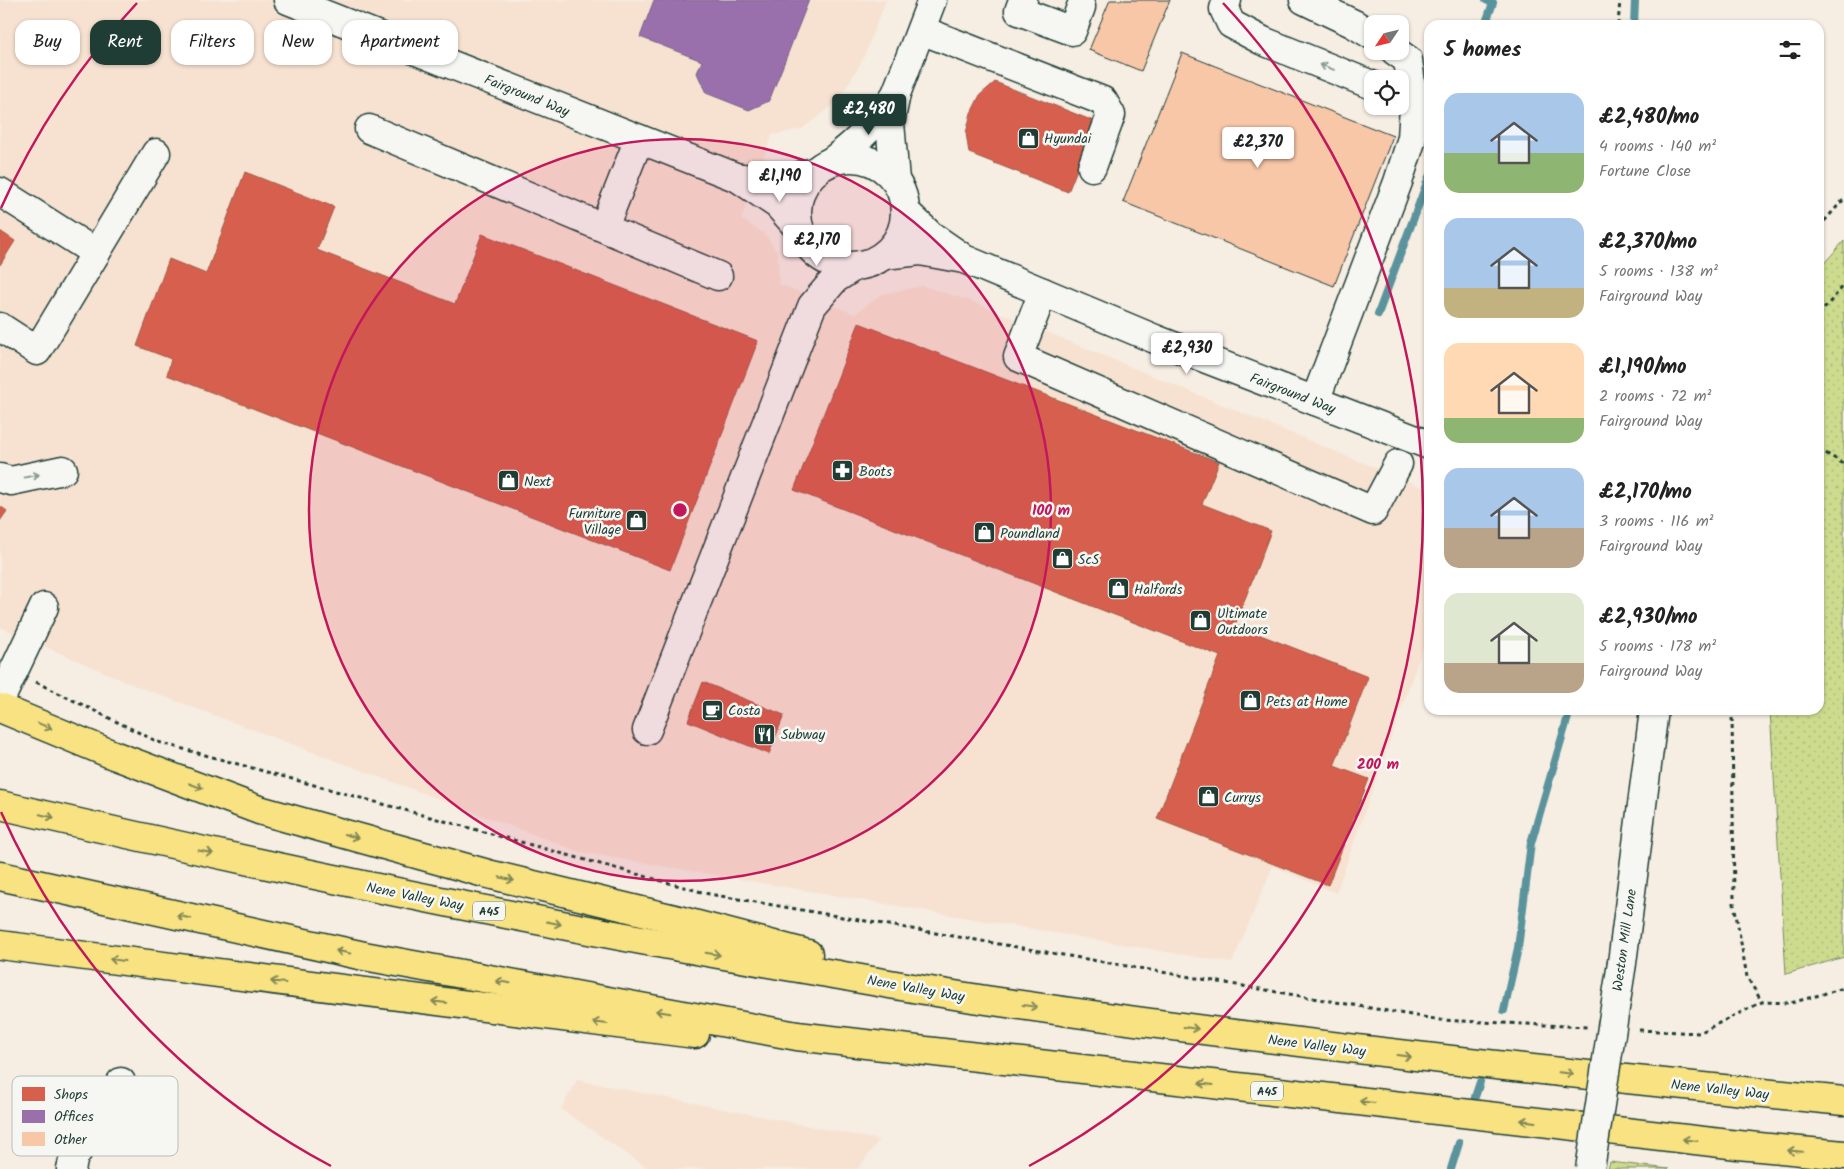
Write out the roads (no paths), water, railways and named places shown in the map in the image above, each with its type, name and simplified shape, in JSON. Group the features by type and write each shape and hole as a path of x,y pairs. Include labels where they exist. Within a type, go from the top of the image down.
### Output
{"highway":[{"path":"0,708 116,756 259,810 488,874 675,919 982,1000"},
{"name":"Nene Valley Way","path":"0,805 182,847 416,897 702,952 982,1000 1466,1063 1844,1101"},
{"name":"A45","path":"0,876 364,956 797,1036 1708,1142 1844,1155"},
{"path":"0,945 683,1034 797,1036"}],"street":[{"name":"Fairground Way","path":"288,0 738,178"},
{"path":"738,178 778,205 822,258 842,266 855,266 867,264 884,255 897,241 904,224 905,211 903,198 895,180 890,123 896,94 932,0"},
{"path":"1023,0 1019,11 1072,31 1081,7"},
{"path":"1227,0 1224,9 1231,24 1262,41 1364,82"},
{"path":"1304,0 1364,30"},
{"path":"921,30 1103,101 1111,115 1092,167"},
{"path":"812,306 812,268 798,203 804,185 824,166 866,133 879,119 896,94"},
{"path":"1315,401 1398,182 1412,138 1409,115"},
{"path":"369,129 718,276"},
{"path":"604,227 639,139"},
{"path":"0,327 37,351 156,153"},
{"path":"738,178 780,182 851,158 864,160 882,167 895,180"},
{"path":"0,192 96,253"},
{"path":"905,211 930,235 964,259"},
{"path":"884,255 920,251 964,259"},
{"name":"Fairground Way","path":"964,259 1155,339 1424,443"},
{"path":"647,730 812,306 835,279 855,266"},
{"path":"1043,292 1018,357 1373,511 1398,464"},
{"path":"0,478 11,481 63,470"},
{"path":"0,700 44,607"},
{"name":"Weston Mill Lane","path":"1590,1169 1622,964 1653,715"},
{"path":"72,1169 75,1156"}],"waterway":[{"path":"1486,0 1493,3 1487,20"},
{"path":"1634,20 1635,0"},
{"path":"1378,314 1424,190"},
{"path":"1504,1010 1518,948 1531,843 1569,715"},
{"path":"1475,1097 1480,1082"},
{"path":"1451,1169 1459,1143"}],"place":[{"name":"Hyundai","path":"1028,138"},
{"name":"Boots","path":"843,471"},
{"name":"Next","path":"508,481"},
{"name":"Furniture Village","path":"637,521"},
{"name":"Poundland","path":"984,533"},
{"name":"ScS","path":"1062,559"},
{"name":"Halfords","path":"1118,589"},
{"name":"Ultimate Outdoors","path":"1201,621"},
{"name":"Pets at Home","path":"1250,701"},
{"name":"Costa","path":"712,710"},
{"name":"Subway","path":"765,734"},
{"name":"Currys","path":"1208,797"}]}
